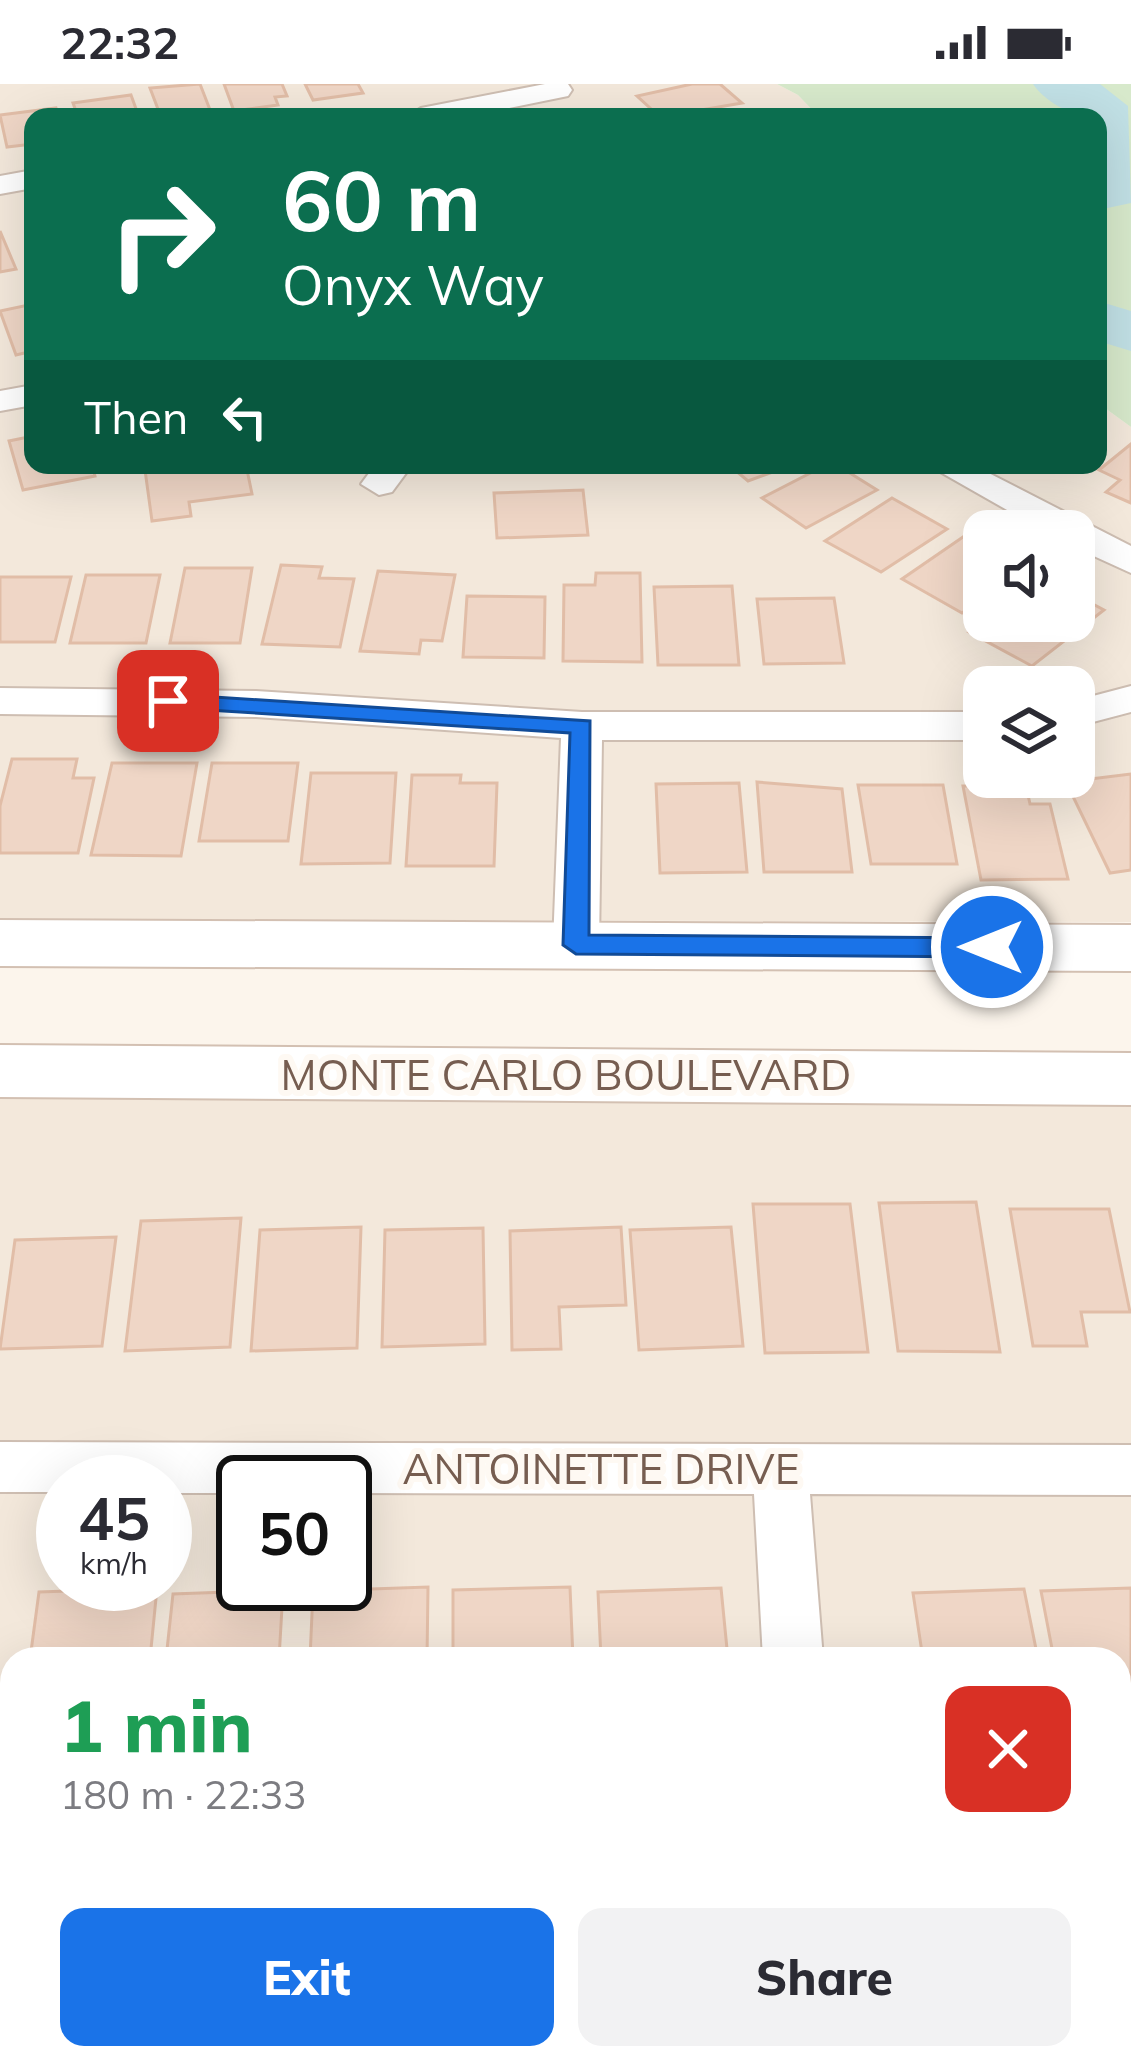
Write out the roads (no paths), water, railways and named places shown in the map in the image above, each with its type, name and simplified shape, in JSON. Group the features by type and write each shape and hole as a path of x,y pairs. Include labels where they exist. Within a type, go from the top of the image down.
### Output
{"main road":[{"path":"0,943 1131,948"},
{"name":"MONTE CARLO BOULEVARD","path":"0,1071 1131,1079"}],"street":[{"path":"461,108 554,87 577,108"},
{"path":"963,474 1033,510"},
{"path":"1095,542 1131,561"},
{"path":"1095,708 1131,699"},
{"path":"0,701 256,704 582,726 963,726"},
{"path":"576,945 582,726"},
{"name":"ANTOINETTE DRIVE","path":"0,1467 1131,1469"},
{"path":"780,1469 792,1647"}],"waterway":[{"path":"1060,84 1099,108"},
{"path":"1107,116 1108,168 1120,189 1107,191"},
{"path":"1107,323 1131,332"}]}
